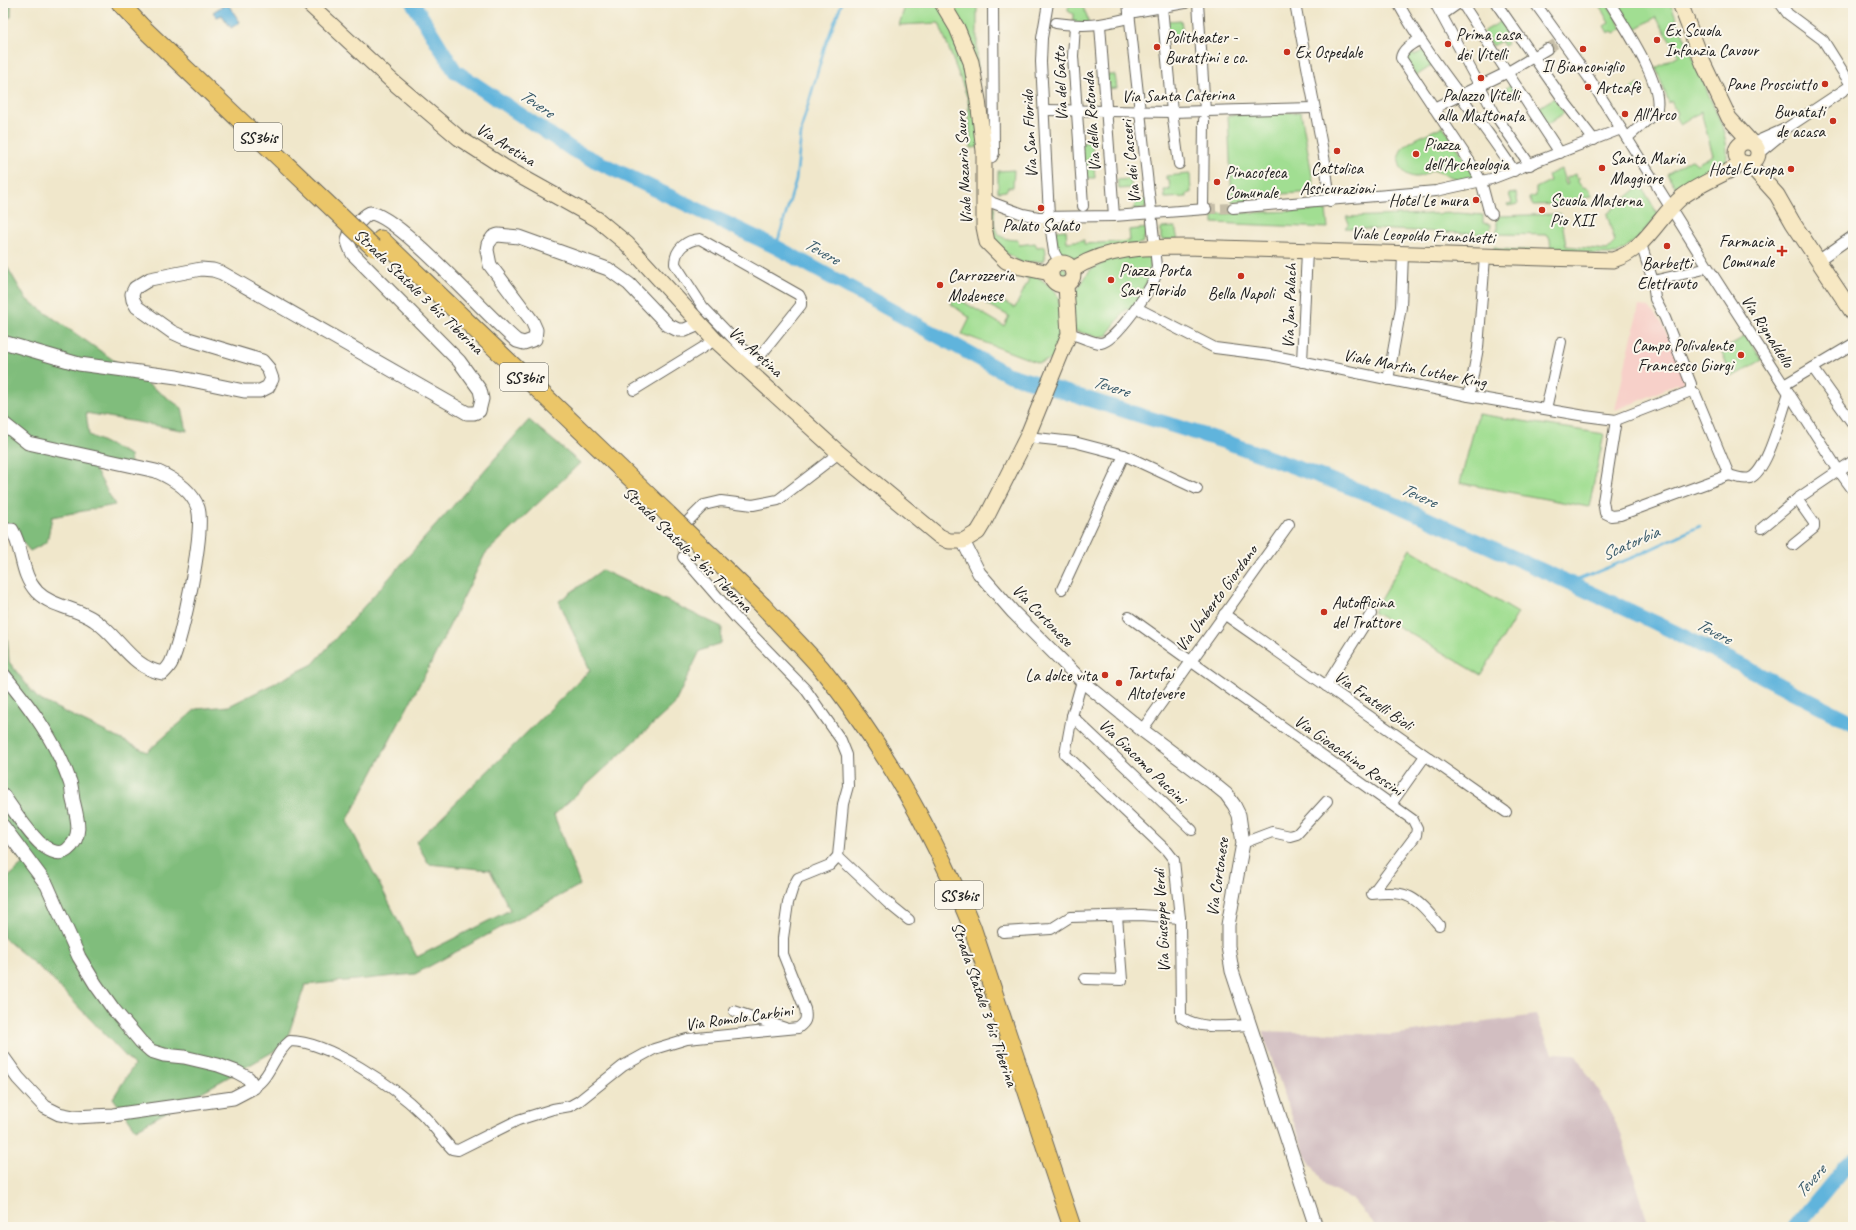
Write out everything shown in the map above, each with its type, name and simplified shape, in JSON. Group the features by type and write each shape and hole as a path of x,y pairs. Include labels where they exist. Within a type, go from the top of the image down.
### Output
{"highway":[{"name":"Strada Statale 3 bis Tiberina","path":"120,3 146,23 820,667 848,704 883,755 931,836 953,881 972,927 1072,1227"},
{"name":"Strada Statale 3 bis Tiberina","path":"136,3 146,23"},
{"name":"Strada Statale 3 bis Tiberina","path":"759,609 839,710 874,761 921,840 942,884 961,932 1061,1227"}],"main road":[{"name":"Via Aretina","path":"308,3 392,81 459,138 504,167 597,219 627,244 715,340 745,359 839,453 938,536 949,541 963,541"},
{"name":"Viale Nazario Sauro","path":"942,3 957,28 971,62 978,100 984,160 984,227 987,242 1006,261 1021,267 1061,269"},
{"path":"1680,3 1703,63 1729,118 1748,153 1777,195 1791,219 1853,313"},
{"name":"Viale Leopoldo Franchetti","path":"1061,269 1101,255 1122,250 1154,247 1613,260 1622,257 1640,244 1682,197 1715,178 1748,153"},
{"path":"963,541 978,532 1027,437 1067,340 1066,285 1071,281 1061,269"}],"street":[{"path":"984,160 992,157 994,153 993,3"},
{"name":"Via San Florido","path":"1048,3 1050,22 1041,62 1049,216 1054,252 1061,269"},
{"path":"1050,22 1075,26 1100,26 1129,11 1185,3"},
{"path":"984,197 994,203 1023,214 1038,217 1083,210 1114,216 1204,209 1204,114 1198,3"},
{"path":"1295,3 1325,162 1330,201"},
{"path":"1398,3 1419,40 1459,96 1482,124 1514,171"},
{"path":"1435,3 1496,116 1530,165"},
{"path":"1496,3 1594,140"},
{"name":"Via Rignaldello","path":"1535,3 1589,78 1707,266 1839,471 1853,490"},
{"path":"1610,3 1653,79 1658,98 1658,107 1656,112 1627,138"},
{"path":"1748,153 1852,86 1823,40 1788,14 1780,3"},
{"path":"1442,15 1459,4 1508,72 1560,153"},
{"path":"1162,7 1172,112 1179,164"},
{"name":"Via dei Casceri","path":"1129,11 1154,247"},
{"name":"Via del Gatto","path":"1075,26 1073,56 1083,210"},
{"name":"Via della Rotonda","path":"1100,26 1114,216"},
{"path":"1419,40 1405,50 1401,58 1472,165 1481,181 1489,211 1492,214"},
{"path":"1434,108 1508,72 1547,49"},
{"name":"Via Santa Caterina","path":"1044,110 1204,114 1314,108"},
{"path":"1482,124 1496,116"},
{"path":"1233,208 1436,191 1481,181 1514,171 1621,129"},
{"path":"3,342 79,364 177,377 244,391 260,391 268,387 272,378 268,368 262,361 185,338 172,332 136,307 133,300 132,294 134,288 150,279 201,269 213,270 229,277 467,412 474,413 479,411 482,399 480,390 459,361 353,254 348,241 349,235 370,213 382,216 408,236 517,341 524,342 535,339 536,330 532,321 490,265 488,258 488,244 493,237 498,234 518,237 608,269 629,284 668,325 678,330 685,330 699,324"},
{"path":"1819,260 1853,236"},
{"path":"692,240 700,240 798,295 801,299 801,305 756,361 745,359 703,307 675,264 675,257 684,244 692,240"},
{"path":"1640,244 1653,281 1655,299 1665,318 1686,370 1691,384 1691,391"},
{"path":"1067,340 1078,335 1097,342 1108,341 1113,338 1137,308 1156,274 1154,247"},
{"name":"Via Jan Palach","path":"1302,362 1307,251"},
{"path":"1388,380 1401,307 1403,254"},
{"path":"1469,396 1478,348 1485,257"},
{"path":"1653,281 1700,270"},
{"name":"Viale Martin Luther King","path":"1137,308 1215,348 1270,355 1469,396 1616,420"},
{"path":"634,390 715,340"},
{"path":"1546,409 1561,342"},
{"path":"1691,391 1616,420 1603,501 1605,513 1611,516 1620,515 1729,475 1740,479 1750,478 1756,474 1766,460 1786,389 1813,368 1853,344"},
{"path":"1813,368 1853,424"},
{"path":"1691,391 1695,393 1729,475"},
{"path":"3,423 28,443 156,471 171,478 192,497 198,508 200,521 195,562 179,639 171,665 163,673 153,671 138,662 106,629 93,619 48,600 37,592 26,576 18,540 12,530 3,530"},
{"path":"1027,437 1074,442 1124,455 1198,489"},
{"path":"689,520 704,504 721,501 753,504 778,500 839,453"},
{"path":"1062,589 1124,455"},
{"path":"1762,528 1797,499 1853,460"},
{"path":"1793,545 1814,528 1814,523 1797,499"},
{"name":"Via Umberto Giordano","path":"1142,730 1290,524"},
{"name":"Via Cortonese","path":"963,541 979,573 1012,612 1082,681 1142,730 1226,794 1234,805 1239,816 1243,843 1228,925 1228,946 1232,971 1316,1227"},
{"path":"683,557 736,617 806,690 841,740 847,755 848,786 843,804 838,856 888,903 909,920"},
{"name":"Via Fratelli Bioli","path":"1224,614 1506,812"},
{"path":"1326,686 1371,614"},
{"name":"Via Gioacchino Rossini","path":"1129,617 1413,820 1417,828 1416,835 1372,894 1390,892 1402,893 1413,897 1438,925"},
{"path":"3,674 31,709 52,742 71,783 78,822 78,833 73,845 63,852 54,852 43,846 3,795"},
{"name":"Via Giuseppe Verdi","path":"1082,681 1072,716 1065,754 1167,851 1174,860 1180,918 1182,1018 1190,1023 1213,1026 1250,1025"},
{"name":"Via Giacomo Puccini","path":"1072,716 1192,830"},
{"path":"1391,804 1425,756"},
{"path":"1243,843 1272,832 1290,836 1297,834 1327,801"},
{"path":"3,826 47,886 79,957 96,985 114,1010 141,1042 151,1051 164,1055 184,1057 218,1065 237,1072 248,1078 254,1087 232,1098 113,1115 74,1117 59,1114 45,1106 18,1078 3,1057"},
{"name":"Via Romolo Carbini","path":"254,1087 259,1084 269,1071 285,1045 290,1042 308,1043 352,1062 379,1080 421,1113 452,1149 458,1150 518,1120 552,1109 570,1106 579,1101 623,1066 654,1049 670,1043 687,1039 798,1028 805,1023 807,1017 803,1002 783,954 783,938 788,903 793,886 798,878 830,865 838,856"},
{"path":"1085,979 1122,980 1117,916"},
{"path":"1003,932 1051,929 1070,917 1141,916 1180,918"},
{"path":"734,1011 789,1029"}],"shaded area":[{"path":"1639,306 1649,307 1663,325 1683,372 1682,386 1678,383 1615,410"},
{"path":"1536,1015 1552,1053 1575,1054 1602,1097 1620,1131 1648,1222 1604,1227 1376,1227 1352,1199 1326,1186 1306,1157 1262,1031 1391,1035"}],"green space":[{"path":"3,3 11,3 11,17 3,19"},
{"path":"906,3 977,3 977,83 981,147 971,148 968,99 939,23 899,25"},
{"path":"1072,3 1081,3 1089,25 1073,24 1073,14 1068,11 1068,8"},
{"path":"1598,3 1607,3 1622,28 1614,33 1612,31 1608,33 1604,26 1609,23"},
{"path":"1618,3 1670,3 1722,126 1727,150 1725,164 1681,195 1667,174 1691,159 1697,164 1713,155 1701,112 1680,125 1675,116 1677,114 1671,101 1669,103 1656,68 1679,55 1656,17 1634,30"},
{"path":"1505,19 1516,36 1514,38 1512,35 1505,40 1508,44 1504,46 1501,41 1493,46 1483,32"},
{"path":"1181,20 1183,37 1167,38 1166,21"},
{"path":"1410,50 1414,56 1424,50 1434,64 1416,76 1404,55"},
{"path":"1105,75 1115,75 1117,88 1107,89"},
{"path":"1513,82 1517,88 1509,93 1512,98 1509,100 1502,92"},
{"path":"1639,83 1642,91 1633,98 1629,91"},
{"path":"1554,98 1564,113 1545,126 1535,110"},
{"path":"1301,112 1315,192 1248,196 1248,202 1232,202 1228,115"},
{"path":"1443,126 1475,174 1472,178 1460,180 1433,170 1418,177 1406,174 1399,162 1402,149 1415,139"},
{"path":"1092,142 1095,178 1082,178 1080,143"},
{"path":"1561,169 1566,185 1568,184 1566,178 1575,174 1576,178 1579,177 1578,182 1582,187 1588,188 1592,196 1582,199 1583,203 1561,206 1560,204 1533,205 1529,198 1536,196 1536,188 1550,181 1548,175"},
{"path":"1014,170 1013,187 1008,187 1006,191 998,192 998,171"},
{"path":"1190,174 1191,193 1187,194 1187,197 1165,198 1164,190 1170,190 1169,179 1166,179 1166,176"},
{"path":"1130,179 1132,188 1119,189 1117,180"},
{"path":"1641,185 1658,215 1637,239 1617,254 1494,253 1494,247 1497,247 1497,249 1551,251 1550,239 1548,235 1497,234 1497,216 1561,214 1566,246 1607,250 1615,242 1607,214"},
{"path":"1516,193 1518,204 1508,206 1507,204 1512,203 1509,194"},
{"path":"1147,199 1146,208 1133,210 1133,208 1135,208 1134,200"},
{"path":"991,205 995,206 994,220 996,231 999,235 1004,238 1018,240 1019,245 1035,243 1037,247 1045,246 1046,253 1043,261 1022,263 995,246 990,227"},
{"path":"1326,210 1328,228 1213,223 1213,214"},
{"path":"1457,213 1483,215 1483,223 1491,224 1490,234 1345,228 1349,223 1346,217"},
{"path":"1175,227 1178,240 1161,239 1161,228"},
{"path":"1148,228 1142,243 1078,258 1066,256 1058,251 1055,231 1066,230 1067,242 1084,240 1084,244 1130,241 1129,230"},
{"path":"1151,255 1150,276 1131,311 1127,308 1108,333 1110,335 1098,337 1072,330 1071,300 1090,270 1114,257"},
{"path":"3,260 26,299 182,408 187,431 86,413 89,435 130,455 132,471 91,462 115,505 52,517 47,542 30,551 7,524 3,526"},
{"path":"1058,267 1064,267 1068,271 1068,277 1064,281 1058,281 1054,277 1054,271"},
{"path":"1019,274 1038,277 1051,287 1058,296 1063,333 1053,359 1039,363 962,334 970,318 951,304 955,297 1004,326 1009,316 986,304 989,301 1000,300 1015,308 1029,279"},
{"name":"Campo Polivalente Francesco Giorgi","path":"1746,336 1762,360 1732,377 1721,350"},
{"path":"1478,414 1604,434 1589,507 1460,483"},
{"path":"529,420 580,463 485,554 433,659 347,821 417,957 510,910 490,870 429,864 416,842 590,670 559,601 602,570 722,627 721,643 700,651 674,705 554,815 580,885 415,974 305,985 285,1045 136,1129 113,1098 134,1065 48,975 3,937 3,882 23,864 3,834 3,570 9,662 38,699 147,752 196,709 229,706 313,664"},
{"path":"1410,549 1518,613 1481,675 1373,612"}],"water":[{"path":"227,3 240,22 231,28 222,15 217,17 213,12"}],"waterway":[{"name":"Tevere","path":"413,3 455,71 573,150 776,247 1007,374 1229,443 1390,502 1656,623 1853,723"},
{"path":"776,247 796,180 802,126 825,46 842,3"},
{"name":"Scatorbia","path":"1570,583 1636,556 1700,526"},
{"name":"Tevere","path":"1796,1227 1846,1166 1853,1160"}],"tunnel":[{"path":"1547,49 1560,41"},
{"path":"1206,209 1233,208"},
{"path":"683,557 682,539 686,528"}],"place":[{"name":"Ex Scuola Infanzia Cavour","path":"1657,40"},
{"name":"Prima casa dei Vitelli","path":"1448,44"},
{"name":"Politheater - Burattini e co.","path":"1157,47"},
{"name":"Il Bianconiglio","path":"1583,49"},
{"name":"Ex Ospedale","path":"1287,52"},
{"name":"Palazzo Vitelli alla Mattonata","path":"1481,78"},
{"name":"Pane Prosciutto","path":"1825,84"},
{"name":"Artcafè","path":"1588,87"},
{"name":"All'Arco","path":"1625,114"},
{"name":"Bunatati de acasa","path":"1833,121"},
{"name":"Cattolica Assicurazioni","path":"1337,151"},
{"name":"Piazza dell'Archeologia","path":"1416,154"},
{"name":"Santa Maria Maggiore","path":"1602,168"},
{"name":"Hotel Europa","path":"1791,169"},
{"name":"Pinacoteca Comunale","path":"1217,182"},
{"name":"Hotel Le mura","path":"1476,200"},
{"name":"Palato Salato","path":"1041,208"},
{"name":"Scuola Materna Pio XII","path":"1542,210"},
{"name":"Barbetti Elettrauto","path":"1667,246"},
{"name":"Farmacia Comunale","path":"1782,251"},
{"name":"Bella Napoli","path":"1241,276"},
{"name":"Piazza Porta San Florido","path":"1111,280"},
{"name":"Carrozzeria Modenese","path":"940,285"},
{"name":"Campo Polivalente Francesco Giorgi","path":"1741,355"},
{"name":"Autofficina del Trattore","path":"1324,612"},
{"name":"La dolce vita","path":"1105,675"},
{"name":"Tartufai Altotevere","path":"1119,683"}]}
